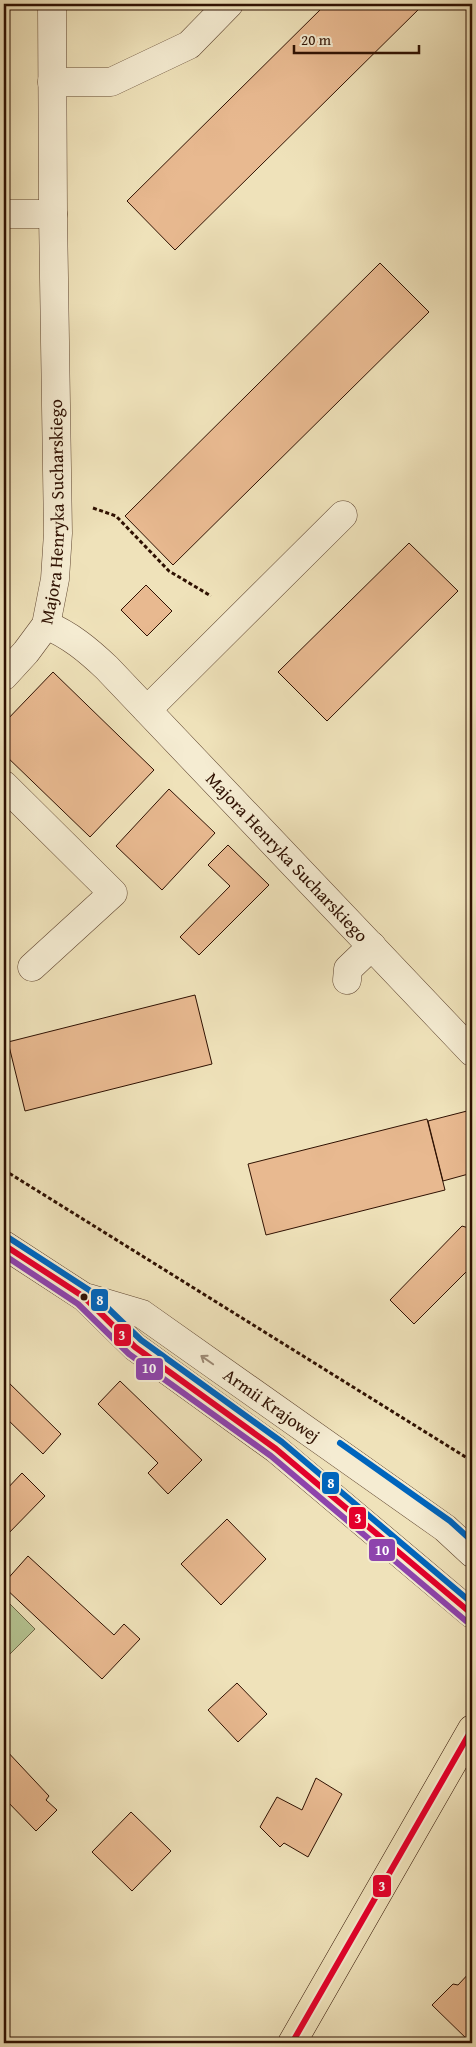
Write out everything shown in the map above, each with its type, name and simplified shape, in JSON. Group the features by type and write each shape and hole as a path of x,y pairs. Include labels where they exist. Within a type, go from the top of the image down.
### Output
{"main road":[{"path":"292,2043 472,1729"}],"street":[{"name":"Majora Henryka Sucharskiego","path":"52,4 52,214 58,533 55,579 46,625 64,632 108,668 472,1052"},
{"path":"52,82 111,82 189,45 229,4"},
{"path":"4,214 52,214"},
{"path":"147,710 343,515"},
{"path":"4,676 26,652 46,625"},
{"path":"4,785 113,893 32,967"},
{"path":"347,980 348,969 372,946"},
{"name":"Armii Krajowej","path":"4,1245 84,1297 135,1347 276,1449 472,1614"},
{"name":"Armii Krajowej","path":"84,1297 142,1314 445,1528 472,1553"}],"path":[{"path":"86,505 116,516 169,571 208,594 238,621"},
{"path":"4,1170 472,1461"}],"green space":[{"path":"4,1598 35,1629 4,1660"}],"building":[{"path":"326,4 424,4 175,250 127,201"},
{"path":"380,263 429,312 173,565 125,516"},
{"path":"409,543 458,591 327,721 278,672"},
{"path":"146,585 172,611 147,636 121,610"},
{"path":"53,672 154,770 90,837 4,754 4,723"},
{"path":"169,789 215,833 162,890 116,846"},
{"path":"228,845 269,885 199,955 180,937 230,886 208,865"},
{"path":"195,995 212,1064 25,1111 8,1042"},
{"path":"467,1111 472,1132 472,1173 443,1181 428,1121"},
{"path":"427,1119 445,1190 266,1235 248,1164"},
{"path":"462,1226 472,1229 472,1269 469,1269 414,1324 390,1300"},
{"path":"4,1378 61,1434 43,1454 4,1416"},
{"path":"120,1381 202,1460 168,1494 148,1473 158,1463 98,1404"},
{"path":"22,1473 45,1496 4,1538 4,1492"},
{"path":"227,1519 266,1559 221,1605 181,1564"},
{"path":"28,1556 114,1635 124,1624 140,1639 102,1679 4,1587 4,1583"},
{"path":"237,1683 267,1714 238,1742 208,1710"},
{"path":"4,1748 49,1796 46,1800 57,1810 36,1831 4,1798"},
{"path":"316,1778 342,1794 308,1857 284,1843 280,1847 260,1827 277,1797 302,1810"},
{"path":"131,1812 171,1851 132,1891 92,1852"},
{"path":"472,1970 471,2043 432,2005 453,1984 458,1985"}],"transit line":[{"name":"8","path":"9,1238 89,1290 141,1340 282,1442 472,1603"},
{"name":"3","path":"4,1245 84,1297 135,1347 276,1449 472,1614"},
{"name":"10","path":"4,1255 78,1304 129,1354 271,1456 466,1621"},
{"name":"8","path":"340,1443 450,1521 472,1541"},
{"name":"3","path":"292,2043 472,1729"}]}
